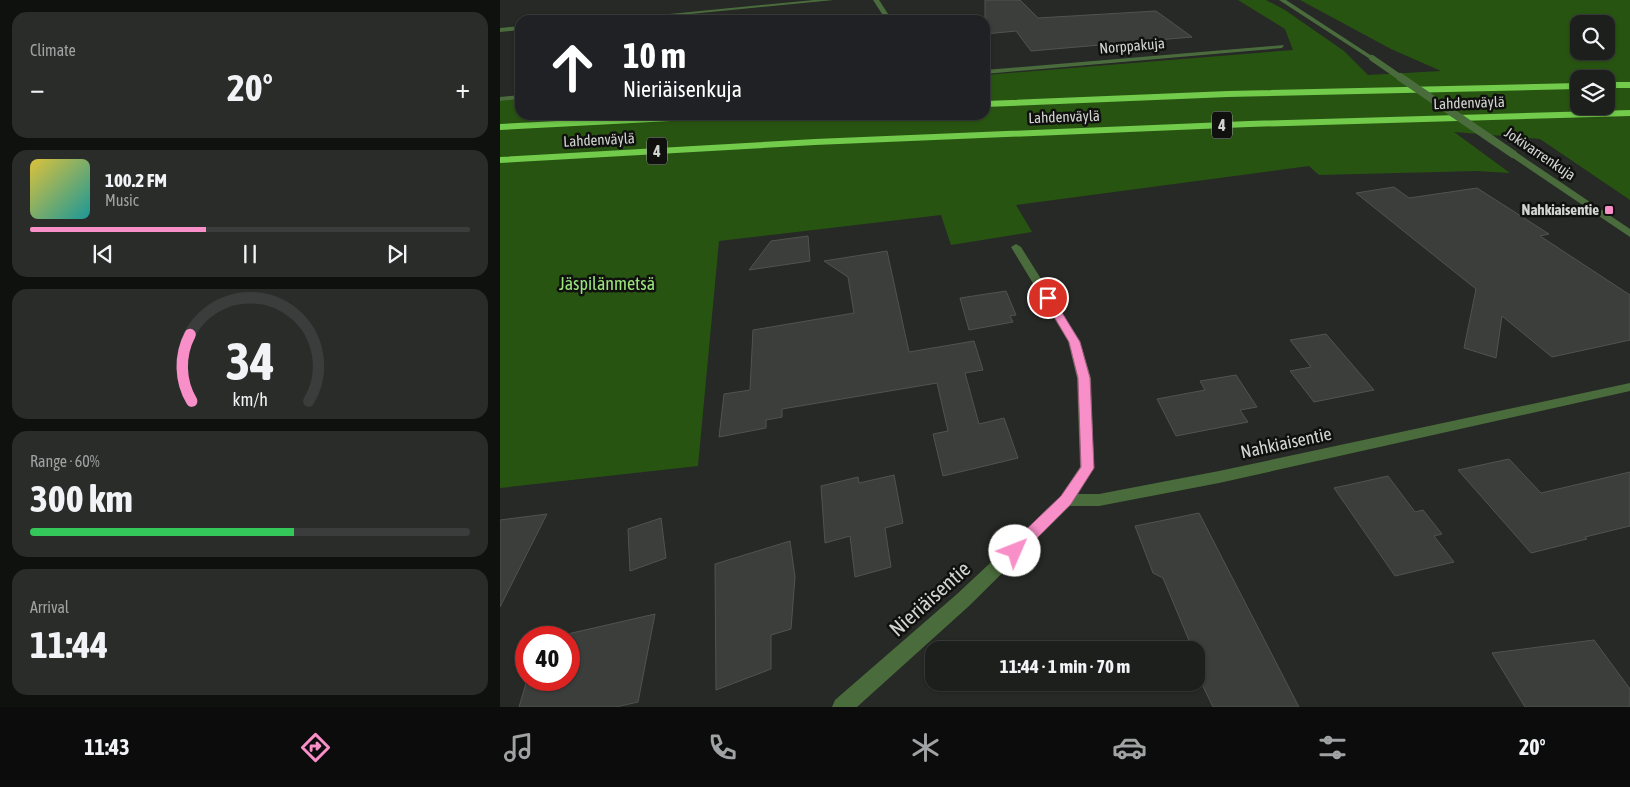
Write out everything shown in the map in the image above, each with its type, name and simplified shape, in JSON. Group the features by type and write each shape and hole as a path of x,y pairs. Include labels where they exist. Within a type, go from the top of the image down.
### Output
{"highway":[{"path":"1615,85 1630,85"},
{"name":"Lahdenväylä","path":"990,104 1228,94 1570,86"},
{"name":"Lahdenväylä","path":"500,160 814,142 1259,124 1630,113"},
{"name":"Lahdenväylä","path":"500,127 633,120"}],"street":[{"path":"666,15 831,0"},
{"path":"876,0 886,15"},
{"name":"Jokivarrenkuja","path":"1282,0 1372,58 1630,234"},
{"path":"500,30 515,28"},
{"name":"Norppakuja","path":"990,72 1282,46"},
{"path":"500,99 515,98"},
{"name":"Nieriäisentie","path":"842,707 958,605 1066,500 1087,468 1084,378 1074,342 1016,247"},
{"name":"Nahkiaisentie","path":"1066,500 1099,500 1219,477 1630,387"}],"green space":[{"name":"Jäspilänmetsä","path":"1238,0 1266,0 1285,10 1344,51 1368,75 1441,71 1391,49 1300,0 1630,0 1630,200 1540,139 1454,132 1510,173 1477,171 1319,175 1309,166 1016,205 1032,232 951,245 941,215 719,241 698,466 500,488 500,101 515,100 515,120 990,120 990,75 1293,50 1285,29"}],"building":[{"path":"985,0 1020,0 1038,18 1156,11 1192,37 1031,51 1016,31 990,34 990,15 985,15"},
{"path":"1394,187 1409,198 1477,188 1549,234 1540,236 1630,295 1630,340 1552,357 1502,316 1496,358 1464,348 1476,289 1356,193"},
{"path":"808,236 810,261 749,270 771,241"},
{"path":"887,251 909,352 974,341 983,370 965,373 979,424 1004,418 1018,458 943,476 933,434 948,431 937,383 782,409 782,417 766,420 766,428 719,437 724,394 750,390 753,330 854,313 848,277 824,261"},
{"path":"1006,291 1016,315 1010,316 1013,322 969,330 960,298"},
{"path":"1326,334 1374,390 1314,402 1290,371 1311,367 1290,340"},
{"path":"1236,375 1257,407 1240,410 1248,422 1176,436 1157,399 1205,390 1200,381"},
{"path":"1509,459 1541,493 1630,472 1630,526 1531,553 1458,470"},
{"path":"894,475 903,523 885,528 891,567 855,577 850,536 825,543 821,486 858,477 859,483"},
{"path":"1388,476 1415,512 1423,510 1442,534 1434,536 1454,562 1395,576 1334,488"},
{"path":"1199,513 1299,707 1213,707 1205,690 1205,641 1189,641 1163,578 1153,573 1135,526"},
{"path":"547,514 500,607 500,520"},
{"path":"661,518 666,558 630,571 628,529"},
{"path":"790,541 795,577 791,629 771,635 771,669 716,690 715,564"},
{"path":"655,614 638,702 616,707 519,707 524,691 580,691 580,631"},
{"path":"1594,640 1630,689 1630,707 1525,707 1492,653"}],"place":[{"name":"Nahkiaisentie","path":"1609,210"}],"route":[{"path":"1015,551 1066,500 1087,468 1084,378 1074,342 1048,298"}]}
